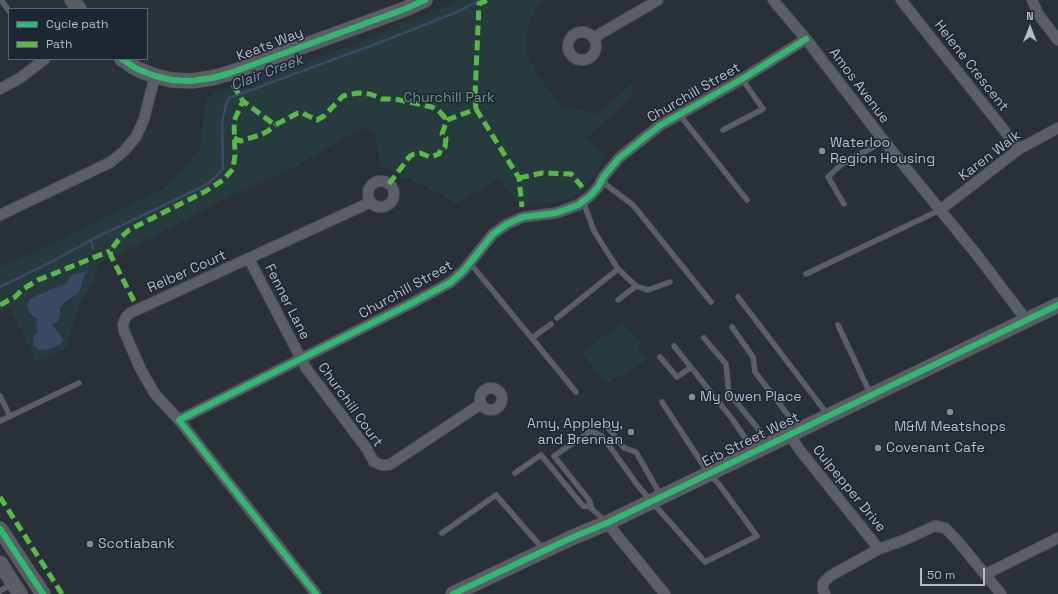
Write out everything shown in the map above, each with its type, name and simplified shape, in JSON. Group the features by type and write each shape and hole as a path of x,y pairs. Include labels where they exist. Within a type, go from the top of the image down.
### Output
{"main road":[{"path":"72,0 78,8"},
{"name":"Keats Way","path":"124,60 138,69 155,76 172,80 191,81 230,73 405,9 425,0"},
{"name":"Erb Street West","path":"453,594 544,550 607,523 1058,306"},
{"path":"0,529 43,594"},
{"path":"0,563 17,589"}],"street":[{"path":"594,38 658,0"},
{"name":"Amos Avenue","path":"773,0 806,39 884,141 1027,321"},
{"name":"Helene Crescent","path":"901,0 1019,149"},
{"path":"1032,0 1038,14 1058,40"},
{"name":"Churchill Street","path":"179,420 451,282 464,270 493,234 507,224 523,217 568,210 584,202 598,187 619,158 659,126 742,79 806,39"},
{"path":"0,90 20,78 43,60"},
{"path":"0,215 111,162 124,152 136,137 144,119 155,76"},
{"name":"Karen Walk","path":"940,210 1019,149 1058,128"},
{"name":"Reiber Court","path":"179,420 155,394 141,370 124,331 123,324 126,317 130,313 371,202"},
{"name":"Fenner Lane","path":"249,259 300,359"},
{"name":"Churchill Court","path":"300,359 367,449 374,462 382,465 389,465 481,404"},
{"path":"179,420 316,594"},
{"name":"Culpepper Drive","path":"795,433 799,449 879,549 935,526 945,528 986,574 1001,594"},
{"path":"607,523 665,594"},
{"path":"986,574 1058,538"},
{"path":"825,594 823,590 823,583 830,576 879,549"}],"lane":[{"path":"1,0 8,10"},
{"path":"723,130 763,109 742,79"},
{"path":"679,114 747,200"},
{"path":"844,204 828,177 842,164 884,141"},
{"path":"601,181 633,205 711,302"},
{"path":"584,202 594,231 618,269 636,286 648,290 670,282"},
{"path":"806,274 940,210"},
{"path":"470,263 576,392"},
{"path":"558,318 618,269"},
{"path":"618,300 636,286"},
{"path":"738,297 829,416"},
{"path":"532,338 551,324"},
{"path":"838,325 871,396"},
{"path":"732,327 752,357 755,372 795,433"},
{"path":"704,338 726,364 729,392 759,430 768,445"},
{"path":"674,346 690,368 733,420 754,452"},
{"path":"660,358 677,377 690,368"},
{"path":"0,421 79,383"},
{"path":"0,396 10,416"},
{"path":"606,425 624,448 636,452 657,499 705,562 757,536 718,483 709,474 662,402"},
{"path":"607,523 591,507 590,500 554,456 591,431 602,436 639,487 657,499"},
{"path":"515,473 541,455 583,506 591,507"},
{"path":"442,533 496,495 544,550"},
{"path":"0,591 17,589"}],"green space":[{"name":"Churchill Park","path":"458,0 543,0 539,3 530,21 526,40 526,51 538,76 561,106 595,114 632,84 632,97 587,138 605,157 591,180 579,194 564,201 553,203 536,203 521,207 499,179 455,204 445,197 406,177 402,179 390,169 381,167 374,131 366,128 342,138 295,167 227,198 100,263 79,306 67,348 37,362 9,307 0,311 0,267 64,238 166,187 200,149 206,98 214,96 214,92 227,90 341,49 429,14"},
{"path":"623,323 642,343 637,346 647,360 606,384 581,352"}],"water":[{"path":"86,272 78,294 66,301 60,307 60,316 58,321 52,325 63,340 59,345 50,349 38,350 33,343 34,336 38,332 36,322 39,320 29,313 27,304 31,298 65,284 72,275"}],"waterway":[{"name":"Clair Creek","path":"0,287 91,240 208,184 223,169 222,123 229,98 381,42 457,12 480,0"},
{"path":"91,240 93,249"}],"marked path":[{"path":"389,184 410,156 420,153 430,157 439,154 441,149 445,147 446,138 442,134 447,120 476,109 475,96 479,4 487,0"},
{"path":"233,85 243,101 275,125 298,113 302,113 317,120 324,116 343,96 357,93 370,94 382,99 395,99 432,107 438,110 447,120"},
{"path":"134,301 111,256 110,251 120,238 129,230 206,191 223,180 233,169 235,155 234,121 243,101"},
{"path":"476,109 519,178 522,207"},
{"path":"234,138 240,141 260,135 275,125"},
{"path":"519,178 542,173 571,174 583,188"},
{"path":"0,305 15,297 23,289 38,280 110,251"},
{"path":"0,497 62,594"}],"cycle path":[{"path":"124,60 137,69 155,76 172,80 191,81 212,78 230,73 405,9 425,0"},
{"path":"316,594 179,420 451,282 464,270 493,234 507,224 523,217 556,213 578,205 590,196 598,187 604,176 619,158 659,126 742,79 806,39"},
{"path":"453,594 571,538 607,523 1058,305"},
{"path":"0,529 43,594"}],"place":[{"name":"Waterloo Region Housing","path":"822,151"},
{"name":"My Owen Place","path":"692,397"},
{"name":"M&M Meatshops","path":"950,412"},
{"name":"Amy, Appleby, and Brennan","path":"631,432"},
{"name":"Covenant Cafe","path":"878,448"},
{"name":"Scotiabank","path":"90,544"}]}
